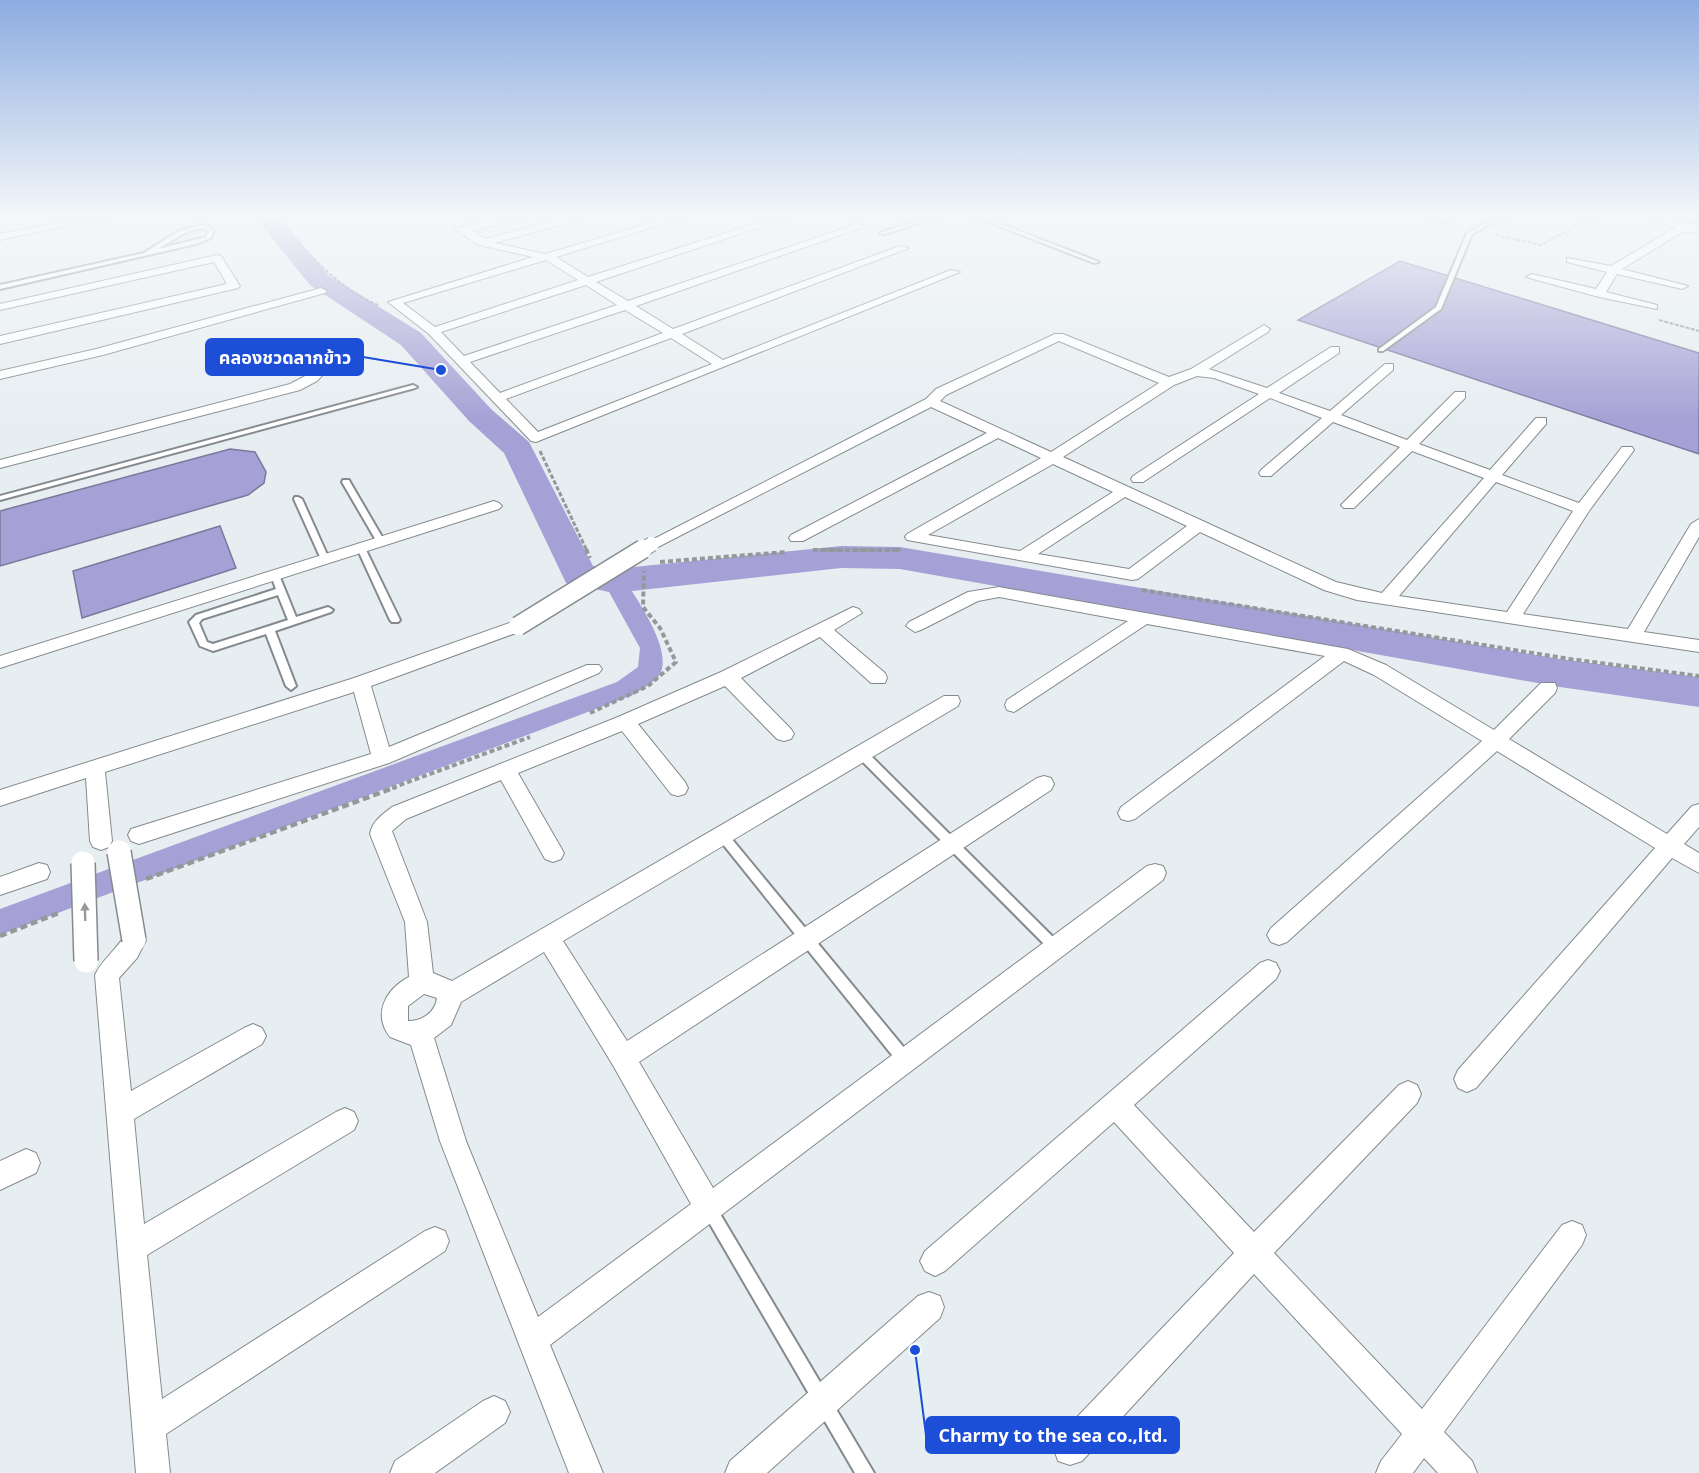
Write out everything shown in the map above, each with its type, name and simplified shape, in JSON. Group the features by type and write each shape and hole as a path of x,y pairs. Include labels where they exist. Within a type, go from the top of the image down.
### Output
{"street":[{"path":"0,307 94,286"},
{"path":"0,340 234,286"},
{"path":"449,286 394,302 433,331 536,438 920,286"},
{"path":"433,331 573,286"},
{"path":"596,286 721,364"},
{"path":"462,361 684,286"},
{"path":"498,398 802,286"},
{"path":"1566,286 1653,307"},
{"path":"1599,294 1604,286"},
{"path":"0,375 99,352 321,291"},
{"path":"1199,525 1132,575 913,537 1052,458 1169,382 1196,372 1264,329"},
{"path":"0,798 361,683 518,626 652,544 931,402 941,392 1059,337 1169,382"},
{"path":"0,464 295,387 312,378 343,346"},
{"path":"1138,479 1335,350"},
{"path":"1266,473 1389,367"},
{"path":"1196,372 1216,374 1582,509"},
{"path":"1349,505 1460,395"},
{"path":"931,402 1330,586 1386,600 1699,646"},
{"path":"1386,600 1541,421"},
{"path":"797,544 998,433"},
{"path":"1511,619 1582,509 1627,450"},
{"path":"1023,556 1124,490"},
{"path":"0,662 278,583 325,559 494,506"},
{"path":"1633,636 1699,524"},
{"path":"915,626 974,596 988,592 1342,653 1380,670 1497,739 1699,864"},
{"path":"422,983 416,922 381,834 382,827 399,813 625,722 728,677 854,613"},
{"path":"1014,705 1144,618"},
{"path":"822,629 878,678"},
{"path":"1128,813 1342,653"},
{"path":"139,836 382,758 593,669"},
{"path":"728,677 784,735"},
{"path":"361,683 382,758"},
{"path":"1279,935 1497,739 1548,688"},
{"path":"449,996 951,701"},
{"path":"625,722 678,788"},
{"path":"95,767 110,846 134,940 129,951 97,968"},
{"path":"506,771 553,853"},
{"path":"623,1058 1044,784"},
{"path":"1467,1079 1671,847 1699,812"},
{"path":"110,846 86,856 83,863 118,1113 153,1473"},
{"path":"0,886 39,872"},
{"path":"531,1341 1155,873"},
{"path":"547,937 623,1058 708,1207"},
{"path":"935,1262 1268,971"},
{"path":"422,983 434,983 444,987 449,996 448,1007 443,1018 432,1027 420,1033 407,1033 398,1028 393,1019 393,1008 400,997 422,983"},
{"path":"420,1033 453,1141 531,1341 586,1473"},
{"path":"118,1113 253,1036"},
{"path":"1070,1449 1255,1252 1408,1094"},
{"path":"1116,1105 1460,1473"},
{"path":"131,1248 345,1122"},
{"path":"0,1176 26,1163"},
{"path":"1393,1473 1572,1235"},
{"path":"148,1427 435,1241"},
{"path":"742,1473 929,1307"},
{"path":"407,1473 494,1412"}],"lane":[{"path":"1381,350 1439,308 1448,286"},
{"path":"0,498 412,387"},
{"path":"346,482 381,542"},
{"path":"298,499 325,559"},
{"path":"361,548 395,620"},
{"path":"293,621 278,583 204,614 194,622 203,644 213,648 328,610"},
{"path":"269,629 291,686"},
{"path":"861,753 1055,947"},
{"path":"722,835 904,1060"},
{"path":"708,1207 865,1473"}],"path":[{"path":"343,286 358,296 383,307"},
{"path":"537,446 591,559"},
{"path":"656,562 797,544"},
{"path":"809,550 890,548 913,552"},
{"path":"584,715 637,693 662,679 676,662 660,628 643,608 644,563"},
{"path":"1136,589 1570,659 1699,676"},
{"path":"135,883 531,736"},
{"path":"0,936 72,907"}],"shaded area":[{"path":"1357,286 1480,286 1699,353 1699,454 1298,320"},
{"path":"230,449 255,452 266,472 264,483 248,495 0,566 0,511"},
{"path":"220,526 236,568 82,618 73,571"}],"waterway":[{"path":"328,286 411,339 480,415 518,449 579,575 614,581 841,557 900,558 1560,673 1699,692"},
{"path":"0,922 626,688 650,671 652,648 614,581"}],"place":[{"name":"คลองชวดลากข้าว","path":"441,370"},
{"name":"Charmy to the sea co.,ltd.","path":"915,1350"}]}
